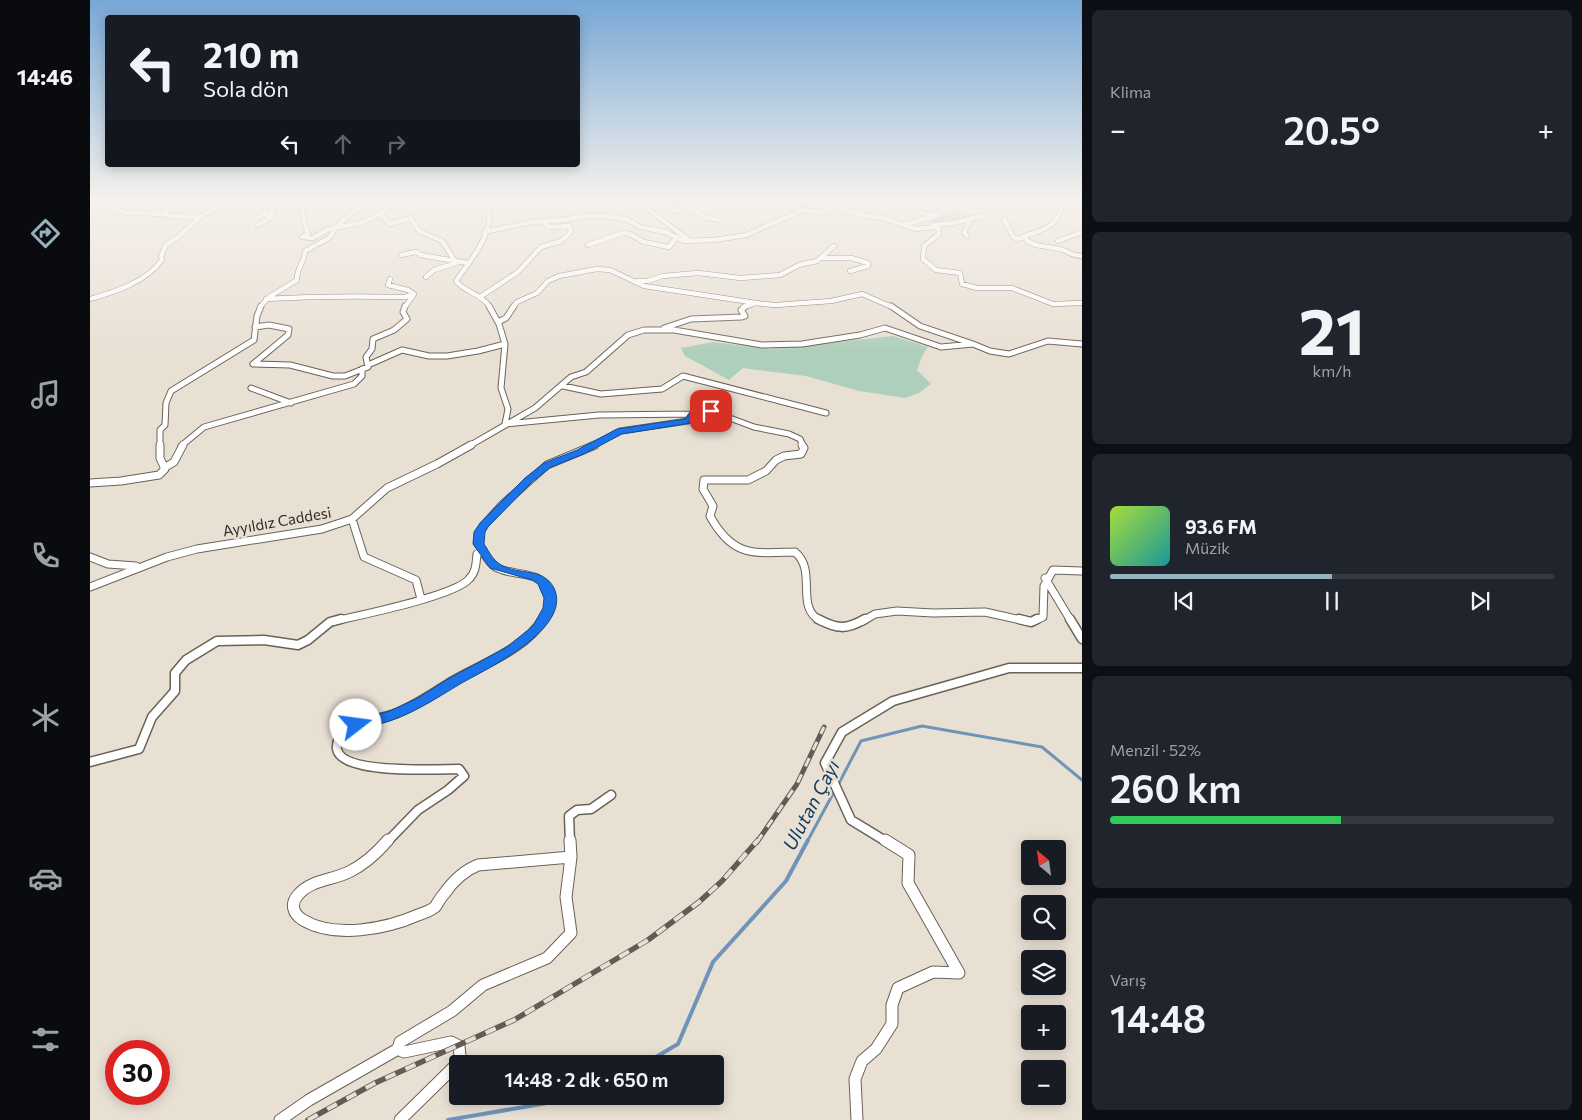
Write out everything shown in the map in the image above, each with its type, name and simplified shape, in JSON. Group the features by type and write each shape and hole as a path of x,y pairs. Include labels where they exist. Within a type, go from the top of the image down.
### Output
{"street":[{"path":"90,300 114,292 141,278 160,264 162,260 160,256 163,249"},
{"path":"164,468 160,458 160,430 165,425 166,403 171,391 254,340 255,320 263,301 297,280 296,272 305,258 305,251 308,249"},
{"path":"447,249 455,261"},
{"path":"478,249 456,281 462,288 485,299 498,322 505,344 501,388 508,409 506,424 599,415 693,414 711,411 738,423 789,434 800,439 804,448 801,454 776,460 766,471 748,480 704,480 703,488 713,506 710,516 713,524 740,548 750,553 795,552 802,558 807,571 805,584 808,605 815,618 836,628 857,624 875,614 897,610 933,613 984,612 1031,622 1043,617 1045,578 1053,570 1082,571"},
{"path":"480,297 518,272 539,249"},
{"path":"631,281 646,281 663,276 698,272 741,278 780,274 820,258 830,249"},
{"path":"922,249 923,258 936,270 960,273 962,284 970,288 977,290 993,287 1020,290 1037,300 1058,305 1082,303"},
{"path":"1060,249 1072,256 1082,256"},
{"path":"401,255 416,252 420,256 468,263"},
{"path":"820,258 842,260 858,258 868,263 868,266 862,269 850,271"},
{"path":"426,277 434,270 462,262"},
{"path":"498,322 506,318 517,302 537,293 548,281 559,276 597,269 610,270 644,286 754,303 776,305 816,302 862,294 877,298 920,326 990,351 1009,354 1048,341 1082,344"},
{"path":"390,279 388,285 414,292 413,296"},
{"path":"266,299 307,296 326,298 342,296 413,296"},
{"path":"368,365 366,357 372,349 373,339 394,330 407,319 403,312 404,306 413,296"},
{"path":"661,330 691,319 742,317 745,316 741,310 742,307 754,303"},
{"path":"255,327 269,325 289,329 288,335 253,364 290,365 333,376 345,376 402,350 414,351 427,356 494,348 505,344"},
{"path":"661,330 674,330 762,345 802,344 860,335 885,328 941,347 973,344"},
{"name":"Ayyıldız Caddesi","path":"91,587 140,566 197,549 322,529 352,519 387,488 437,464 534,408 571,377 586,372 628,335 644,330 661,330"},
{"path":"90,483 121,481 159,474 164,468 174,462 180,447 204,427 354,384 362,376 362,369"},
{"path":"562,386 601,394 653,390 662,389 683,376 826,413"},
{"path":"251,388 291,403"},
{"path":"571,857 493,862 474,866 463,871 456,878 433,908 400,924 370,930 317,927 303,921 294,910 294,901 301,891 350,872 364,864 417,811 440,796 464,776 459,769 401,770 347,762 339,756 336,747 338,739 345,731 356,725 394,715 423,702 453,682 512,650 538,629 549,608 550,598 548,589 543,581 536,577 507,571 494,566 478,544 478,538 484,525 502,505 547,465 581,452 620,431 688,421 692,419 693,414"},
{"path":"352,519 364,557 416,580 421,599"},
{"path":"90,762 139,749 146,728 156,708 175,691 175,673 186,660 217,641 264,640 298,645 308,640 330,622 457,588 468,581 475,571 477,554 483,550"},
{"path":"90,557 108,564 140,566"},
{"path":"1045,578 1082,639"},
{"path":"857,1120 855,1079 862,1061 876,1049 892,1024 892,1005 898,988 933,972 959,973 908,883 909,855 851,820 824,763 842,732 893,700 1009,668 1082,668"},
{"path":"280,1120 309,1100 398,1049 398,1045 403,1039 452,1011 483,985 547,958 570,933 566,897 571,857 569,816 577,810 591,809 611,795"},
{"path":"398,1049 400,1052 409,1052 451,1042 459,1046 461,1052 460,1059 456,1065 402,1117"}],"green space":[{"path":"893,336 928,347 922,356 917,370 931,384 919,393 905,398 859,391 806,376 743,368 729,380 685,356 681,348 713,342 770,349"}],"waterway":[{"name":"Ulutan Çayı","path":"838,785 861,741 922,726 1042,747 1082,780"},
{"name":"Ulutan Çayı","path":"807,842 835,790"},
{"name":"Ulutan Çayı","path":"659,1055 678,1044 713,962 786,881 808,840"},
{"name":"Ulutan Çayı","path":"448,1120 536,1105"}],"railway":[{"path":"757,842 797,784 824,727"},
{"path":"308,1120 375,1083 514,1020 648,940 699,902 722,881 758,840"}],"route":[{"path":"356,725 394,715 423,702 453,682 512,650 538,629 549,608 550,598 548,589 543,581 536,577 507,571 494,566 478,544 478,538 484,525 528,480 547,465 581,452 620,431 642,426 667,425 688,421 694,417 693,414 711,411"}]}
